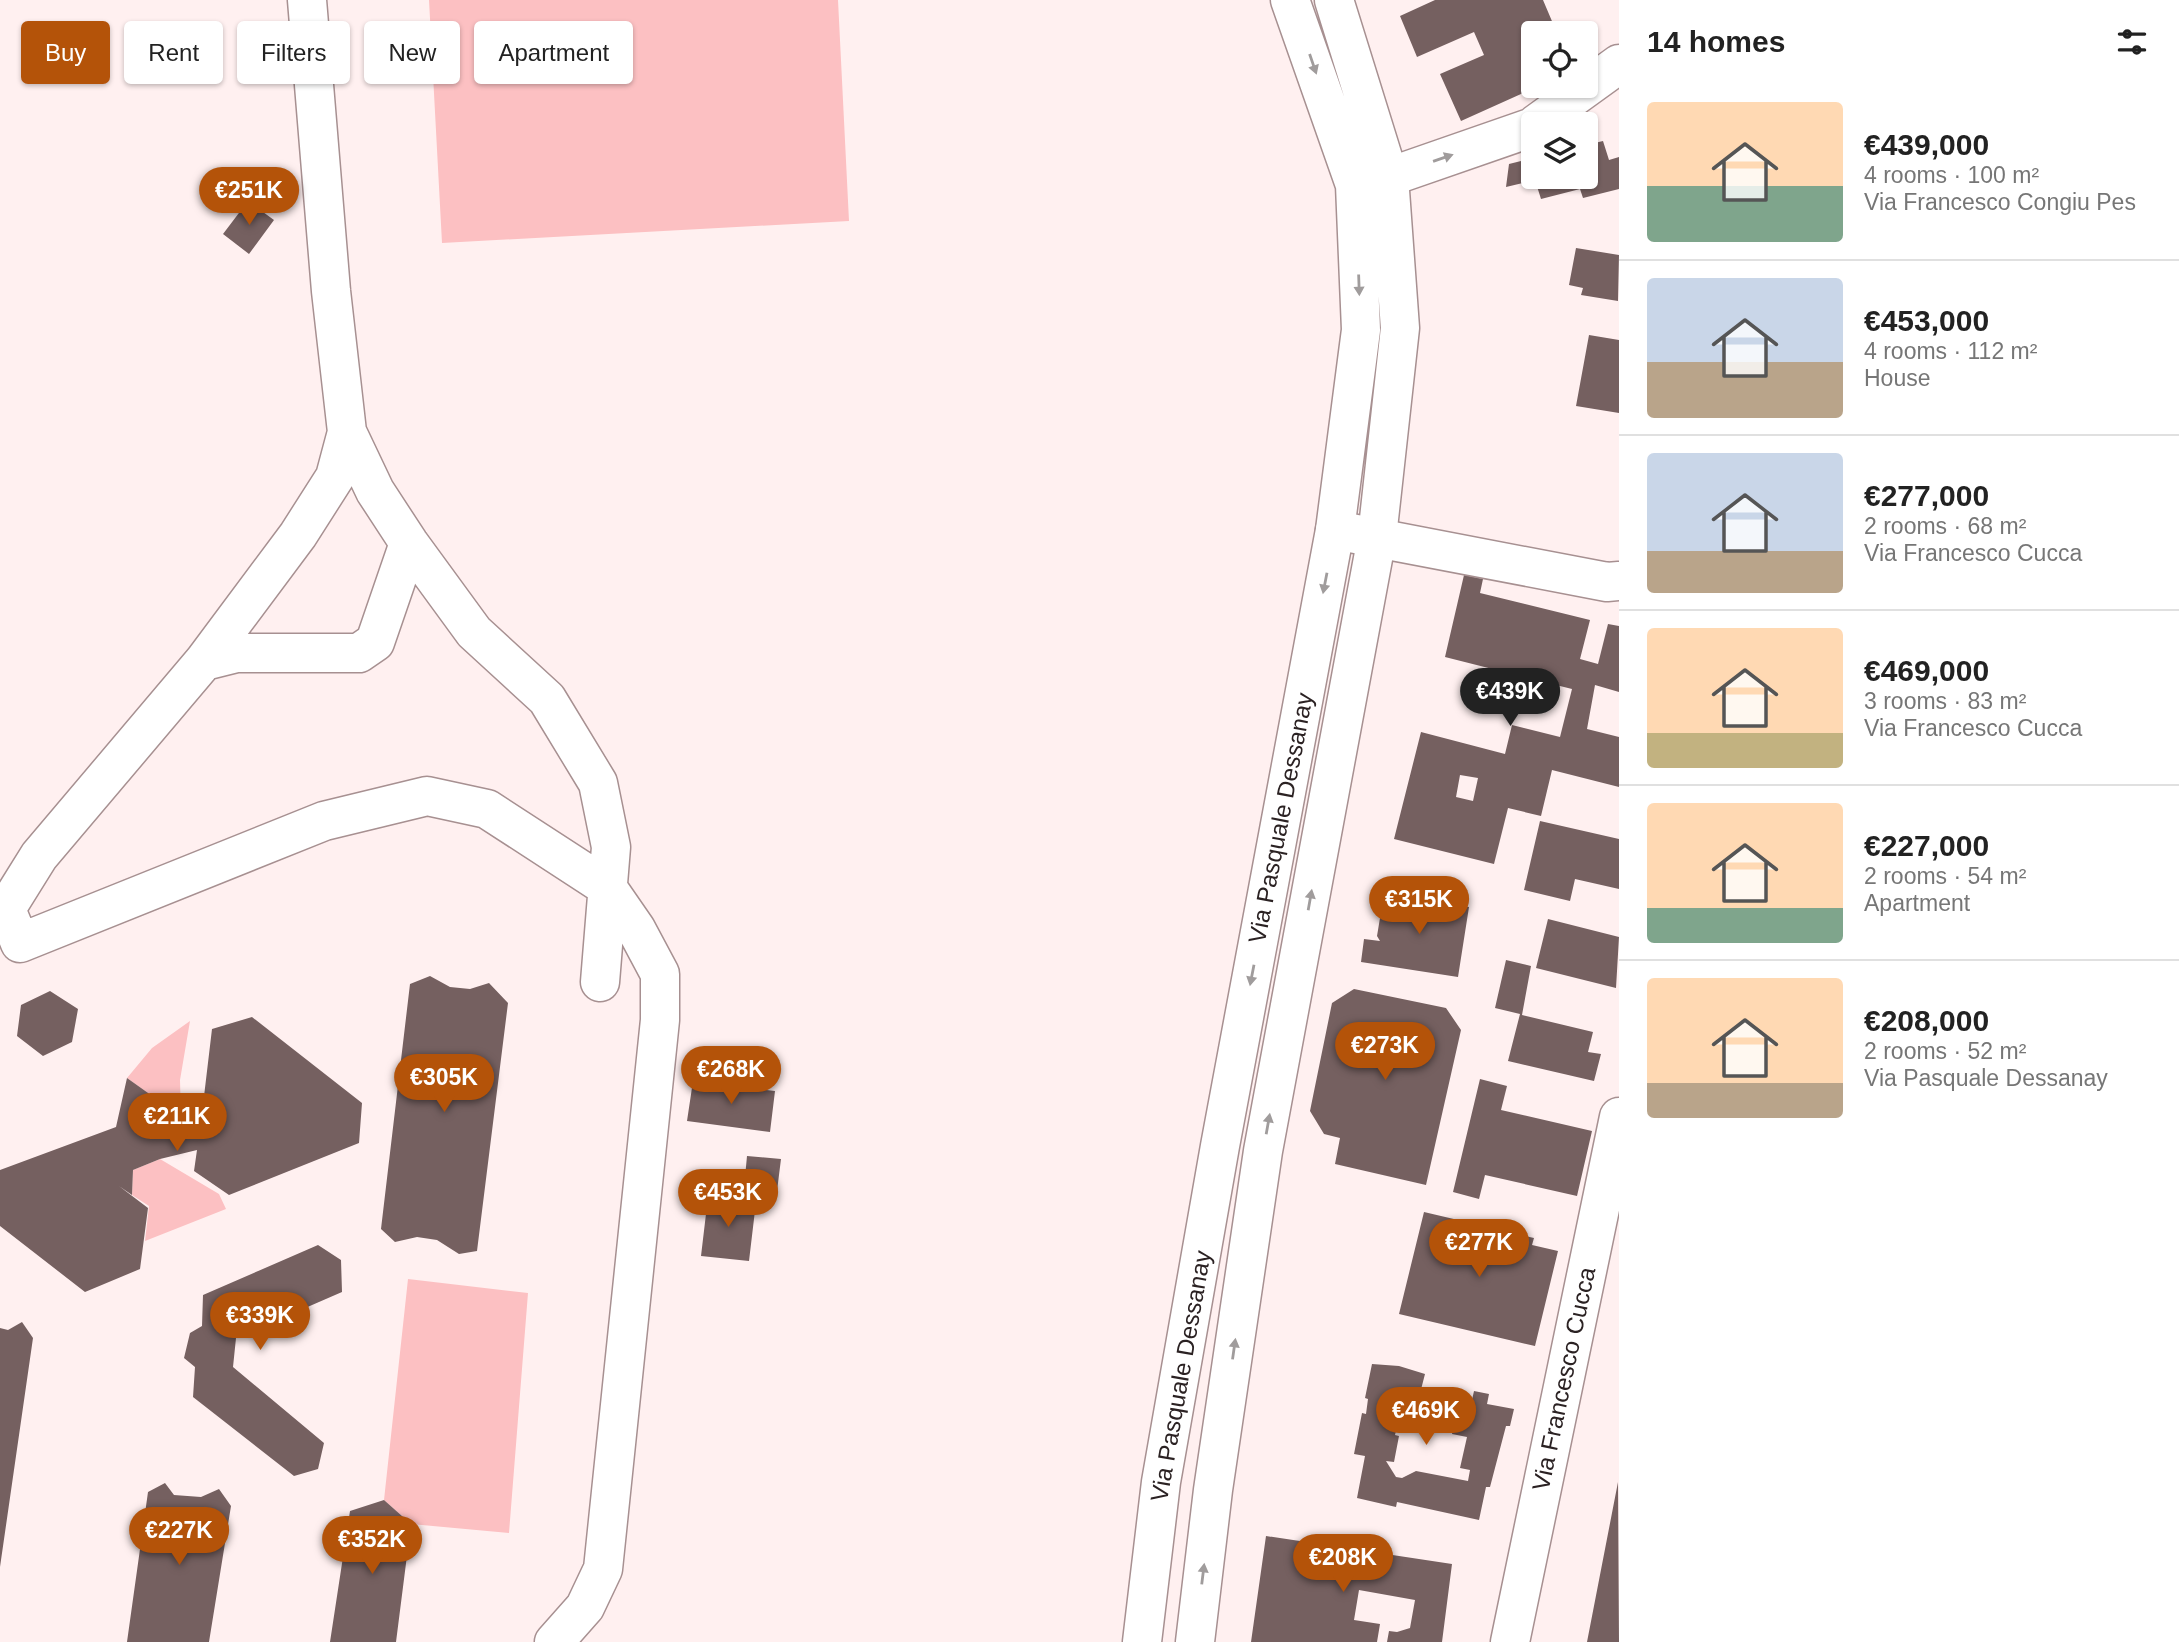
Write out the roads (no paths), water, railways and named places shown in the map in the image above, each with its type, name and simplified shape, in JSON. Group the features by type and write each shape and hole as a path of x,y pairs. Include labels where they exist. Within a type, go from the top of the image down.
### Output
{"main road":[{"path":"307,0 331,291 347,432 375,491 409,543 474,632 547,699 598,783 611,847 600,982"},
{"name":"Via Pasquale Dessanay","path":"1142,1642 1164,1468 1220,1146 1335,530 1361,330 1372,181 1290,0"},
{"name":"Via Pasquale Dessanay","path":"1195,1642 1213,1490 1263,1151 1377,537 1400,328 1334,0"},
{"path":"1553,112 1619,64"},
{"path":"1372,181 1521,130"},
{"path":"347,432 335,477 298,535 204,661 39,856 3,909 19,943 324,821 427,796 487,809 607,887 636,929 660,974 660,1020 603,1569 585,1607 554,1642"},
{"path":"1335,530 1593,579 1619,581"},
{"path":"204,661 236,653 359,653 374,642 409,543"},
{"name":"Via Francesco Cucca","path":"1510,1642 1619,1117"}]}
